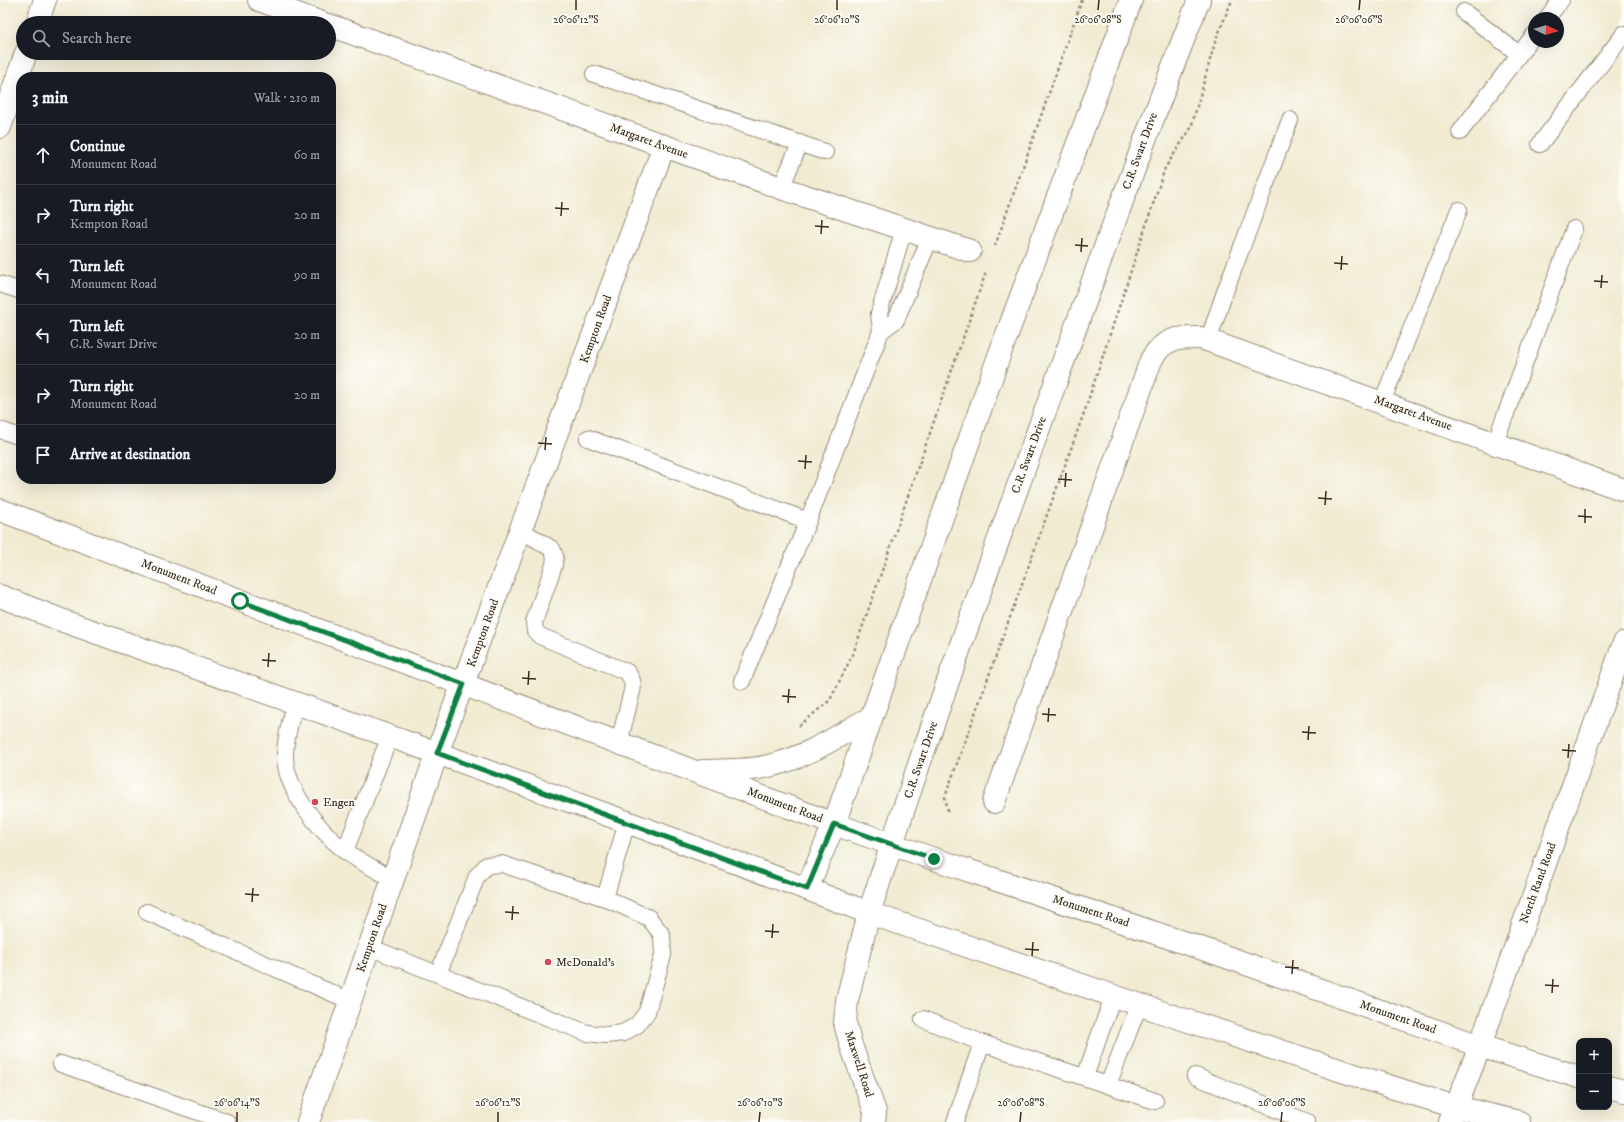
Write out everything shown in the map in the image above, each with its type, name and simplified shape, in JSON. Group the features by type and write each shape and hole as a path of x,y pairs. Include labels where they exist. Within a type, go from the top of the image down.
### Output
{"main road":[{"path":"39,16 45,0"},
{"path":"259,0 303,16"},
{"path":"807,889 834,824 1000,353 1131,0"},
{"name":"C.R. Swart Drive","path":"869,913 1021,476 1157,104 1199,0"},
{"name":"Margaret Avenue","path":"336,28 781,188 970,251"},
{"path":"19,72 24,60"},
{"path":"0,127 16,81"},
{"name":"Kempton Road","path":"308,1122 437,753 664,146"},
{"name":"Margaret Avenue","path":"994,802 1151,360 1157,349 1165,343 1177,338 1204,340 1382,402 1624,490"},
{"name":"Monument Road","path":"0,510 834,824 1218,954 1480,1046 1576,1076"},
{"path":"0,596 66,622 390,736 627,822 869,913 1113,996 1453,1115 1518,1122"},
{"name":"North Rand Road","path":"1453,1115 1480,1046 1624,643"},
{"path":"696,772 763,768 795,759 814,751 871,717"},
{"name":"Maxwell Road","path":"869,913 847,1000 845,1023 851,1045 875,1112 874,1122"},
{"path":"1612,1088 1624,1091"}],"lane":[{"path":"1552,12 1561,0"},
{"path":"1464,12 1519,54"},
{"path":"1540,144 1624,34"},
{"path":"1460,132 1528,43"},
{"path":"594,74 825,152"},
{"path":"1204,340 1226,289 1290,120"},
{"path":"781,188 800,144"},
{"path":"1382,402 1459,210"},
{"path":"742,681 808,522 881,331 879,313 904,229"},
{"path":"1495,443 1574,229"},
{"path":"881,331 896,320 930,238"},
{"path":"0,284 16,290"},
{"path":"0,430 16,435"},
{"path":"588,438 808,522"},
{"path":"521,530 552,548 555,556 554,565 534,622 535,631 540,636 627,672 632,678 632,691 619,743"},
{"path":"295,703 287,736 285,754 287,771 294,789 307,810 322,829 345,851 393,879"},
{"path":"345,851 390,736"},
{"path":"605,898 627,822"},
{"path":"369,947 587,1033 606,1035 623,1033 637,1025 647,1012 663,955 662,935 650,918 605,898 502,864 487,864 477,876 438,974"},
{"path":"147,912 350,1001"},
{"path":"1085,1077 1113,996"},
{"path":"1108,1085 1138,1005"},
{"path":"923,1018 982,1043 1155,1101"},
{"path":"955,1122 982,1043"},
{"path":"61,1064 227,1122"},
{"path":"1195,1076 1307,1122"}],"path":[{"path":"994,249 1082,0"},
{"path":"948,812 945,797 1085,410 1165,168 1191,128 1215,42 1232,0"},
{"path":"795,759 786,737 830,700 853,654 986,271"}],"place":[{"name":"Engen","path":"315,802"},
{"name":"McDonald's","path":"548,962"}],"route":[{"path":"240,601 464,684 437,753 807,889 834,824 934,859"}]}
